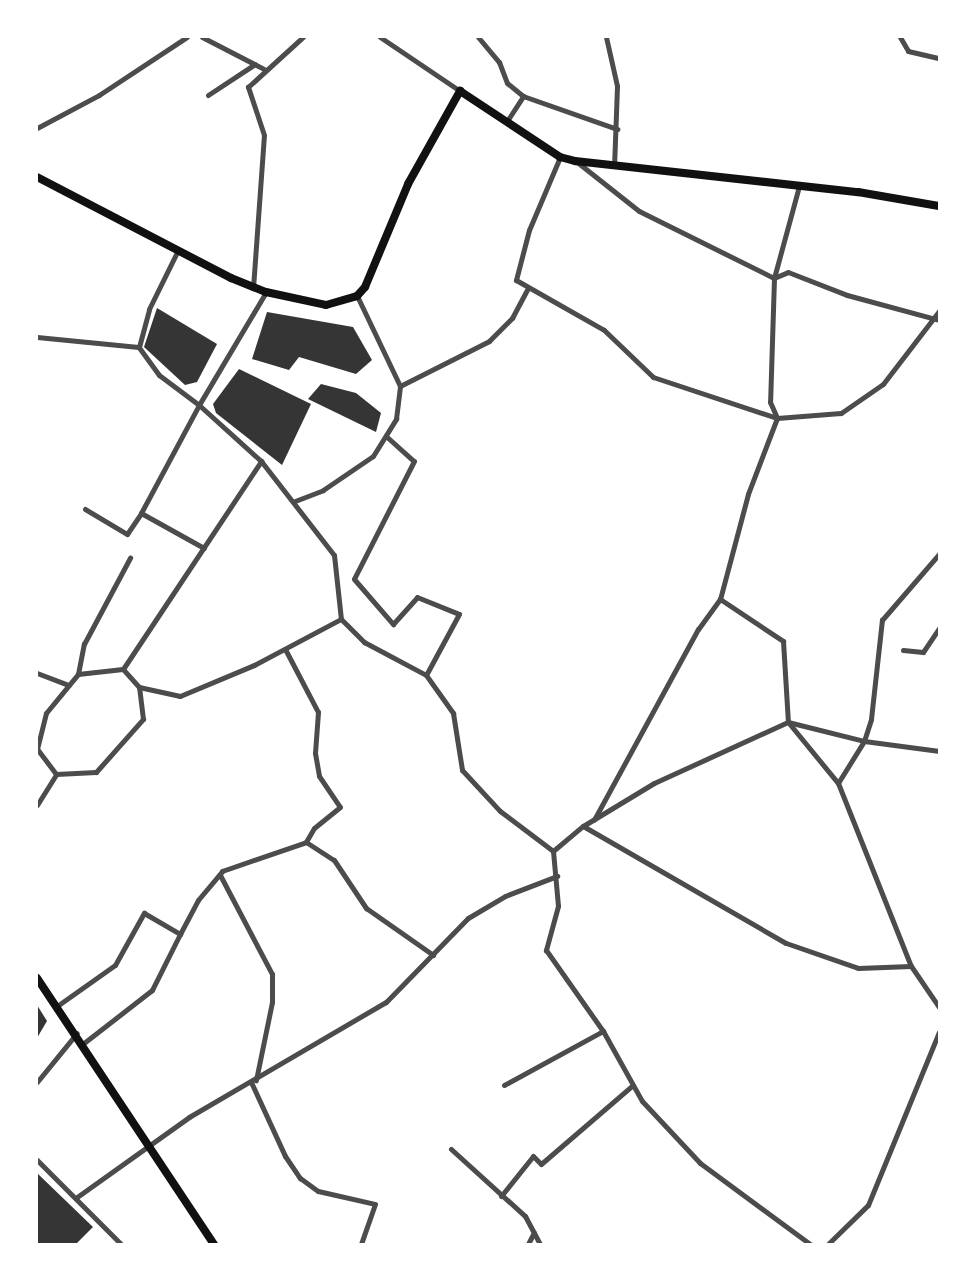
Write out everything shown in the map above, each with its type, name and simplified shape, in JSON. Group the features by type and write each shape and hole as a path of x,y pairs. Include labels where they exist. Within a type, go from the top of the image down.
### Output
{"main road":[{"path":"37,177 177,252 253,288 326,305 357,296 375,268 408,184 460,91 560,157 575,161 799,186 939,206"},
{"path":"37,978 84,1043 214,1244"}],"street":[{"path":"37,128 99,95 187,37"},
{"path":"202,37 264,69"},
{"path":"253,288 264,135 248,87 264,69 303,37"},
{"path":"380,37 460,91"},
{"path":"478,37 499,62 507,83 523,96 617,130"},
{"path":"606,37 617,86 614,166"},
{"path":"900,37 908,51 939,58"},
{"path":"208,95 255,64"},
{"path":"507,121 523,96"},
{"path":"560,157 514,276 527,290 604,330 630,350 648,375 777,418 841,413 883,384 937,319 939,311"},
{"path":"575,161 639,212 774,278 788,272 847,295 937,319"},
{"path":"594,820 698,629 720,599 748,494 777,418 770,402 774,278 799,186"},
{"path":"139,347 149,309 177,252"},
{"path":"400,386 489,341 512,318 527,290"},
{"path":"85,509 128,534 199,405 266,292"},
{"path":"295,501 347,476 373,457 396,419 400,386 357,296"},
{"path":"37,337 139,347 159,375 199,405 261,461 295,501 334,555 341,619 365,642 426,675 453,713 456,753 462,770 500,811 553,851 558,906 544,945 603,1031 633,1085 668,1134 700,1163 810,1244"},
{"path":"387,437 414,461 354,579 393,624 417,597 459,614 426,675"},
{"path":"78,674 123,668 261,461"},
{"path":"141,513 204,548"},
{"path":"838,783 864,741 882,620 939,554"},
{"path":"56,774 37,749 46,713 78,674 84,643 130,558"},
{"path":"720,599 783,641 788,722 838,783 911,966 939,1007"},
{"path":"139,687 180,695 285,649 341,619"},
{"path":"903,650 923,652 939,628"},
{"path":"84,1043 152,990 198,900 220,875 234,864 306,842 314,828 340,807 319,776 315,753 318,712 285,649"},
{"path":"56,774 96,772 116,754 143,719 139,687 123,668"},
{"path":"37,673 69,685"},
{"path":"553,851 583,826 654,783 788,722 864,741 939,751"},
{"path":"37,805 56,774"},
{"path":"583,826 786,943 859,968 911,966"},
{"path":"306,842 334,860 366,908 433,955"},
{"path":"220,875 272,974 272,1002 253,1081 285,1156 300,1178 318,1191 375,1205 362,1244"},
{"path":"77,1198 189,1117 386,1002 468,918 506,896 557,876"},
{"path":"57,1006 116,965 144,913 180,934"},
{"path":"505,1085 603,1031"},
{"path":"828,1244 868,1205 939,1032"},
{"path":"37,1082 77,1033"},
{"path":"501,1196 533,1156 541,1164 633,1085"},
{"path":"451,1149 525,1216 540,1244"},
{"path":"37,1160 121,1244"},
{"path":"528,1244 534,1232"}],"building":[{"path":"157,308 217,344 197,382 185,385 144,347"},
{"path":"267,312 353,327 372,360 356,374 299,357 289,370 252,359"},
{"path":"239,369 311,404 282,465 216,413 213,404"},
{"path":"321,384 356,393 381,413 376,432 308,399"},
{"path":"37,1005 47,1021 37,1038"},
{"path":"37,1173 93,1227 76,1244 37,1244"}]}
